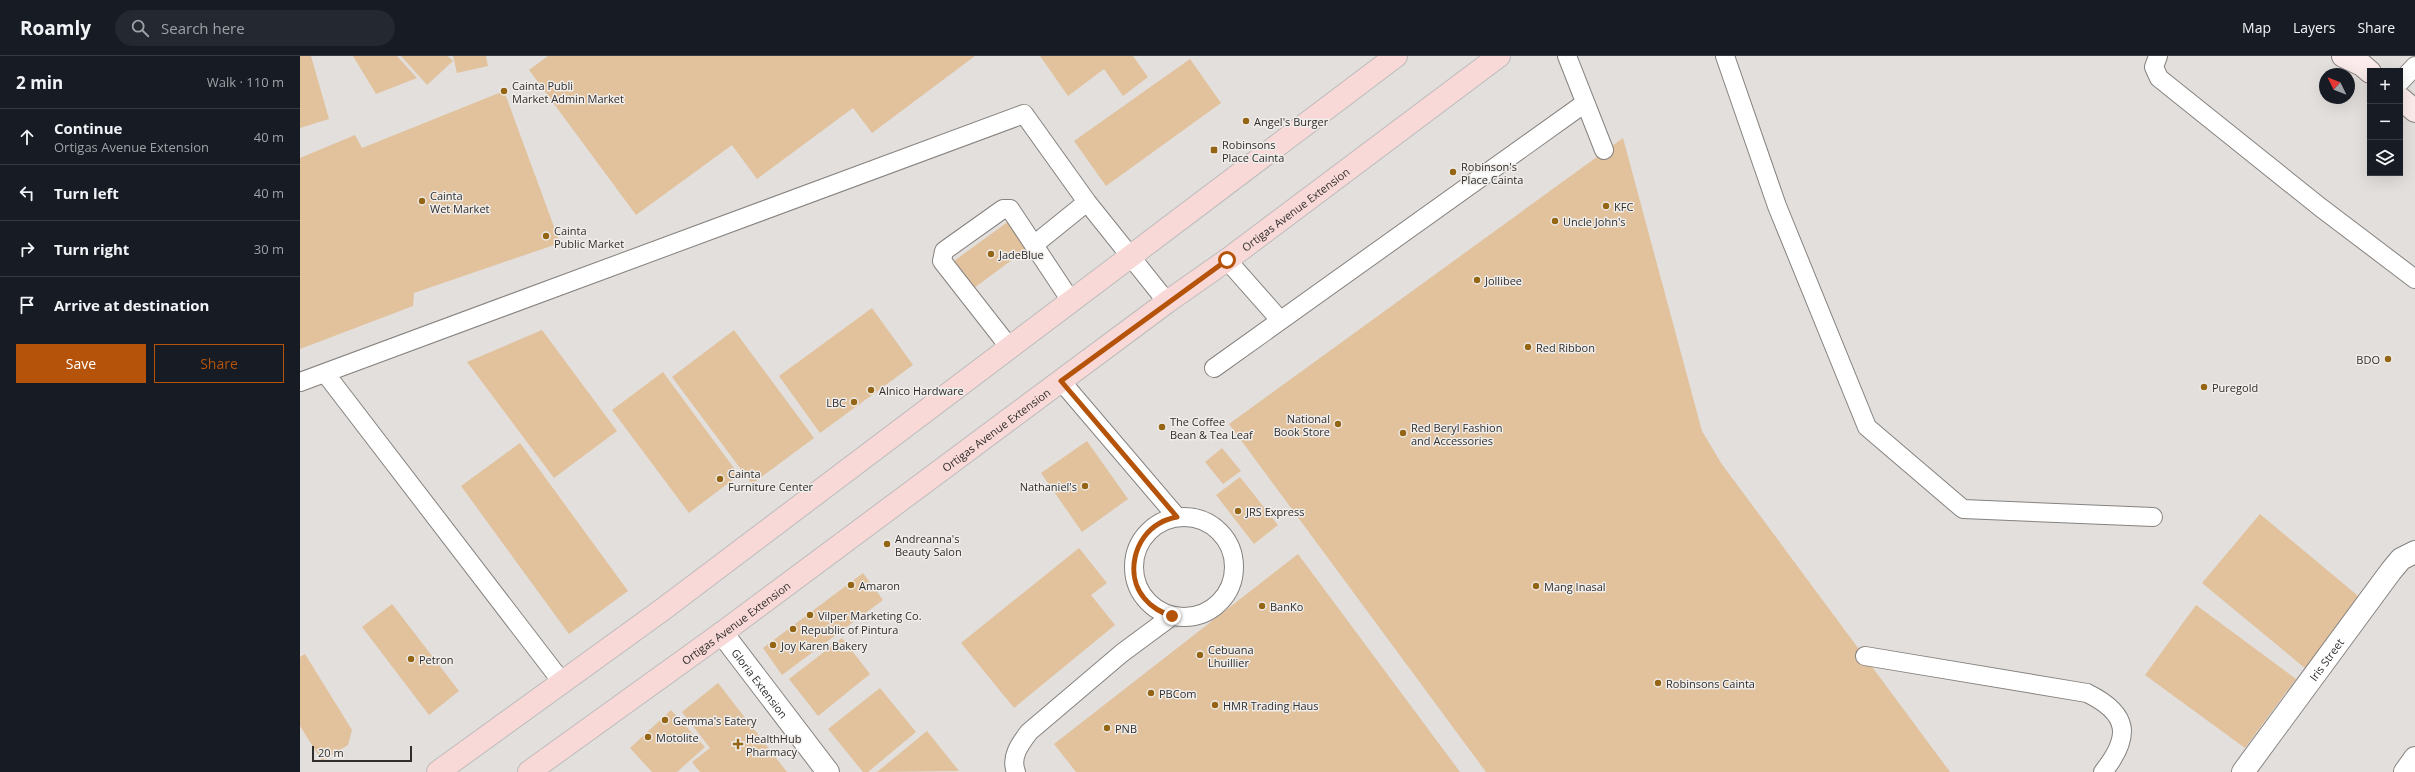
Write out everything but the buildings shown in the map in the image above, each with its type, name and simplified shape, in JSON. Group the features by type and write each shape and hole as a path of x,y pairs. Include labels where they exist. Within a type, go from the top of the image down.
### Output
{"main road":[{"name":"Ortigas Avenue Extension","path":"529,772 722,633 1167,302 1227,260 1499,56"},
{"path":"2343,56 2363,64"},
{"path":"438,772 662,610 1010,348 1392,57"},
{"path":"2403,101 2415,111"}],"street":[{"name":"Iris Street","path":"2243,772 2391,571 2401,559 2415,552"},
{"name":"Gloria Extension","path":"722,633 828,772"},
{"path":"2405,772 2415,758"}],"lane":[{"path":"1567,56 1604,150"},
{"path":"1725,56 1777,206 1867,427 1963,509 2154,517"},
{"path":"2158,56 2154,67 2159,78 2415,279"},
{"path":"2403,79 2415,66"},
{"path":"1214,368 1585,103"},
{"path":"300,382 1024,114 1087,202 1167,302"},
{"path":"1034,244 1087,202"},
{"path":"1010,348 942,261 944,252 1003,209 1010,209 1015,213 1071,301"},
{"path":"1227,260 1280,320"},
{"path":"325,373 562,682"},
{"path":"1061,381 1177,517"},
{"path":"1177,517 1195,518 1211,524 1224,536 1232,552 1234,569 1231,586 1221,601 1207,612 1190,617 1172,616 1156,610 1143,598 1136,583 1133,565 1137,548 1146,533 1160,522 1177,517"},
{"path":"1016,772 1013,765 1017,748 1029,732 1122,653 1172,616"},
{"path":"1865,656 2087,694 2099,699 2105,702 2120,719 2123,739 2116,756 2103,772"}],"place":[{"name":"Cainta Publi Market Admin Market","path":"504,91"},
{"name":"Angel's Burger","path":"1246,121"},
{"name":"Robinsons Place Cainta","path":"1214,150"},
{"name":"Robinson's Place Cainta","path":"1453,172"},
{"name":"Cainta Wet Market","path":"422,201"},
{"name":"KFC","path":"1606,206"},
{"name":"Uncle John's","path":"1555,221"},
{"name":"Cainta Public Market","path":"546,236"},
{"name":"JadeBlue","path":"991,254"},
{"name":"Jollibee","path":"1477,280"},
{"name":"Red Ribbon","path":"1528,347"},
{"name":"BDO","path":"2388,359"},
{"name":"Puregold","path":"2204,387"},
{"name":"Alnico Hardware","path":"871,390"},
{"name":"LBC","path":"854,402"},
{"name":"National Book Store","path":"1338,424"},
{"name":"The Coffee Bean & Tea Leaf","path":"1162,427"},
{"name":"Red Beryl Fashion and Accessories","path":"1403,433"},
{"name":"Cainta Furniture Center","path":"720,479"},
{"name":"Nathaniel's","path":"1085,486"},
{"name":"JRS Express","path":"1238,511"},
{"name":"Andreanna's Beauty Salon","path":"887,544"},
{"name":"Amaron","path":"851,585"},
{"name":"Mang Inasal","path":"1536,586"},
{"name":"BanKo","path":"1262,606"},
{"name":"Vilper Marketing Co.","path":"810,615"},
{"name":"Republic of Pintura","path":"793,629"},
{"name":"Joy Karen Bakery","path":"773,645"},
{"name":"Cebuana Lhuillier","path":"1200,655"},
{"name":"Petron","path":"411,659"},
{"name":"Robinsons Cainta","path":"1658,683"},
{"name":"PBCom","path":"1151,693"},
{"name":"HMR Trading Haus","path":"1215,705"},
{"name":"Gemma's Eatery","path":"665,720"},
{"name":"PNB","path":"1107,728"},
{"name":"Motolite","path":"648,737"},
{"name":"HealthHub Pharmacy","path":"738,744"}],"route":[{"path":"1172,616 1156,610 1143,598 1136,583 1133,565 1137,548 1146,533 1160,522 1177,517 1061,381 1167,302 1227,260"}]}
